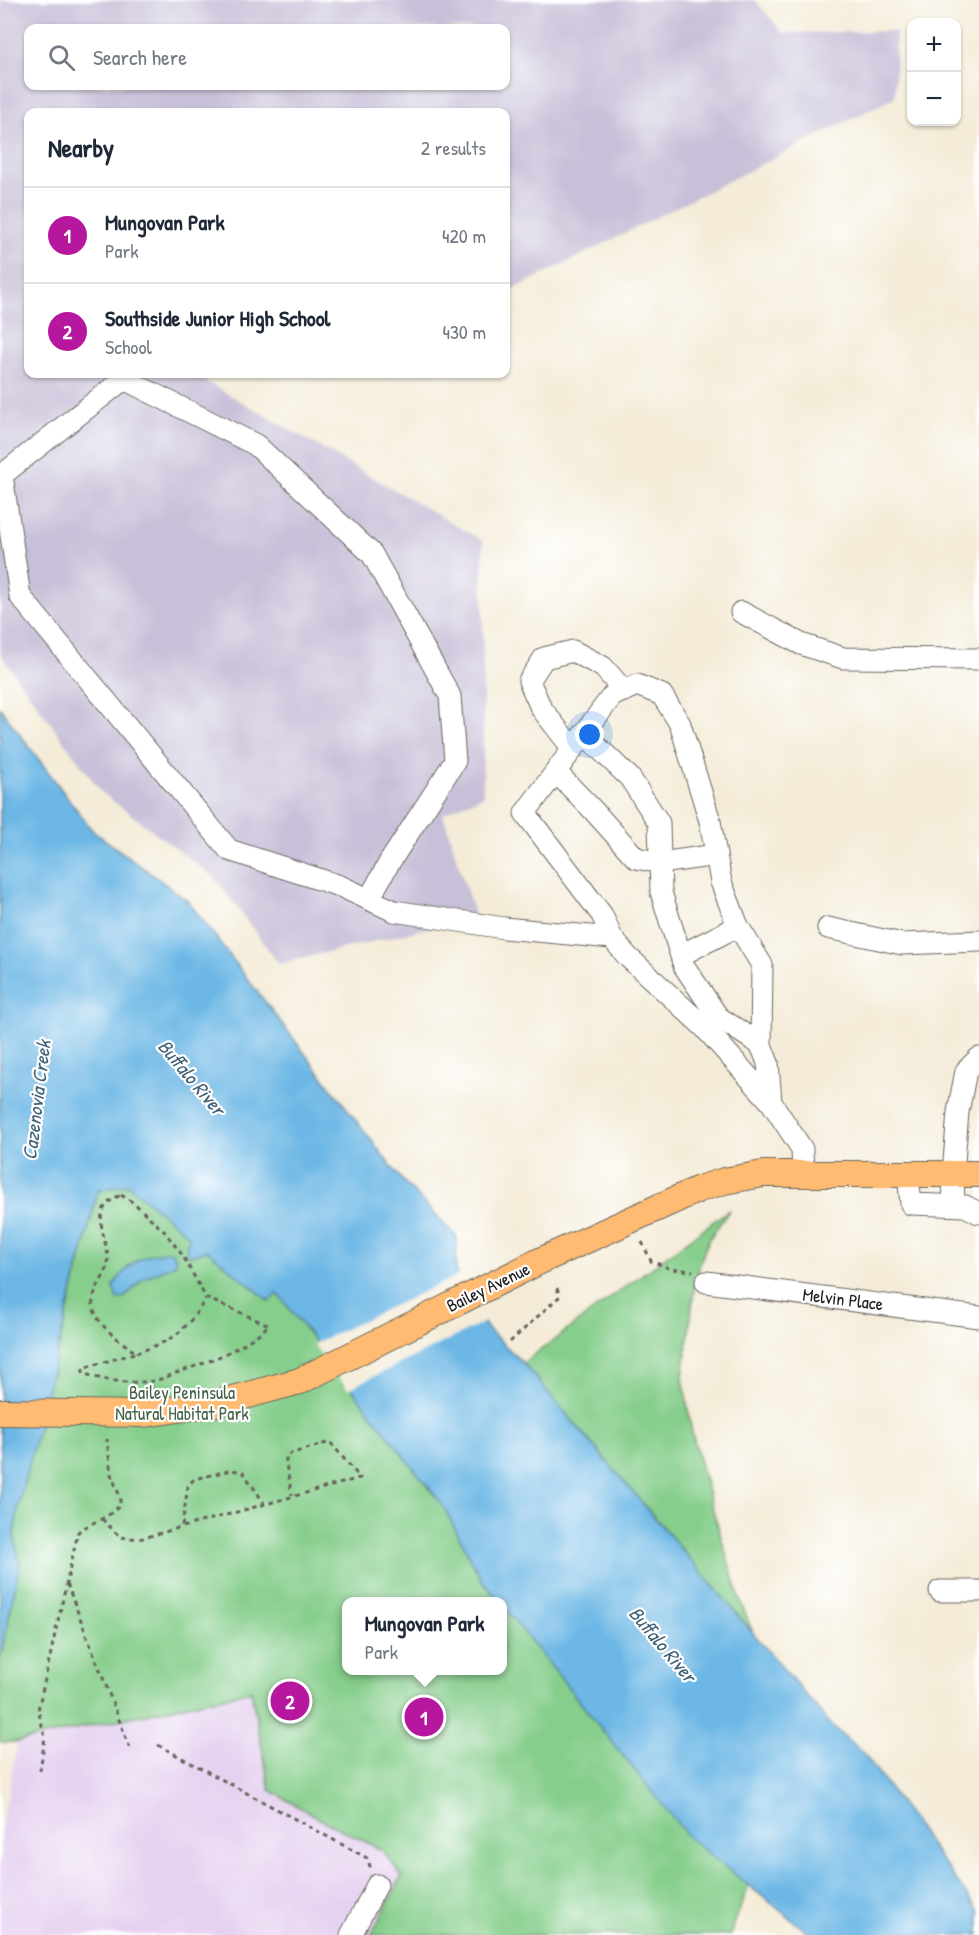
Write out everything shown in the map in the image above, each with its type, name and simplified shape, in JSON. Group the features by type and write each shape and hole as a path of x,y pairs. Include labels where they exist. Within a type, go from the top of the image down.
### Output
{"main road":[{"name":"Bailey Avenue","path":"0,1412 145,1414 218,1403 300,1381 540,1261 699,1189 724,1181 763,1174 803,1173 979,1175"}],"street":[{"path":"369,900 389,862 455,761 450,696 372,554 256,446 124,379 2,475 20,596 229,850 340,886 369,900 394,911 504,927 612,938"},
{"path":"741,612 801,644 843,658 979,659"},
{"path":"624,691 603,667 573,651 544,658 529,681 541,708 578,742 630,778 659,823 662,892 684,966 718,1017 761,1045"},
{"path":"771,1102 768,1064 761,1045 762,965 738,926 721,882 710,821 680,724 662,695 636,685 612,696 525,813 602,915 612,938 627,956 704,1027 771,1102 802,1149 803,1173"},
{"path":"556,772 636,858 661,863 716,855"},
{"path":"681,955 738,926"},
{"path":"828,928 902,944 979,941"},
{"path":"954,1205 953,1174 958,1112 966,1071 979,1058"},
{"path":"908,1174 911,1203 965,1206 979,1213"},
{"name":"Melvin Place","path":"706,1282 979,1317"},
{"path":"940,1591 979,1591"},
{"path":"351,1935 377,1885"}],"path":[{"path":"135,1353 100,1323 93,1305 97,1287 107,1267 108,1256 100,1228 105,1209 111,1199 121,1195 134,1203 164,1231 183,1256 206,1298 269,1325 256,1337 210,1361 153,1381 94,1378 83,1373 83,1368 135,1353 168,1341 182,1332 206,1298"},
{"path":"642,1242 651,1261 671,1269 700,1271 706,1282"},
{"path":"510,1342 560,1296 556,1286"},
{"path":"151,1390 153,1381"},
{"path":"40,1771 45,1737 38,1710 78,1532 87,1525 113,1514 120,1505 120,1497 111,1474 107,1439"},
{"path":"102,1519 120,1537 139,1539 360,1478 330,1442 286,1455 292,1496"},
{"path":"182,1526 188,1486 194,1479 232,1470 243,1472 264,1503"},
{"path":"67,1582 131,1751"},
{"path":"158,1745 367,1858 377,1885"}],"shaded area":[{"path":"0,0 755,0 783,33 896,31 895,97 510,291 510,108 24,108 24,378 200,378 483,541 483,796 443,814 475,917 279,964 214,877 101,792 0,654"},
{"path":"482,1580 496,1597 349,1597"},
{"path":"342,1598 342,1675 507,1675 507,1611 690,1838 749,1885 730,1935 0,1935 0,1835 17,1743 0,1742 0,1660 5,1641"}],"green space":[{"name":"Bailey Peninsula Natural Habitat Park","path":"127,1184 269,1300 278,1293 443,1506 482,1580 496,1597 342,1597 342,1675 507,1675 507,1611 690,1838 749,1885 730,1935 371,1935 402,1876 382,1850 318,1818 270,1790 251,1691 17,1742 0,1742 0,1660 20,1564 14,1534 19,1503 98,1191"},
{"path":"730,1209 709,1239 702,1257 695,1283 683,1377 692,1433 712,1507 740,1600 753,1633 523,1363"}],"water":[{"path":"0,708 92,830 188,901 401,1179 457,1237 456,1271 487,1328 523,1363 834,1728 863,1752 979,1912 979,1935 811,1935 690,1839 507,1611 507,1597 496,1597 482,1580 443,1506 278,1294 269,1301 207,1250 189,1256 186,1247 189,1236 127,1184 98,1191 19,1503 14,1534 20,1564 0,1660"},
{"path":"171,1251 176,1258 176,1264 144,1278 124,1298 117,1299 113,1286 125,1270 137,1260 151,1254"}],"pier":[{"path":"461,1274 487,1321 348,1389 313,1344"}],"place":[{"name":"Southside Junior High School","path":"290,1701"},
{"name":"Mungovan Park","path":"424,1717"}],"water label":[{"name":"Buffalo River","path":"192,1077"},
{"name":"Cazenovia Creek","path":"36,1100"},
{"name":"Buffalo River","path":"663,1644"}]}
